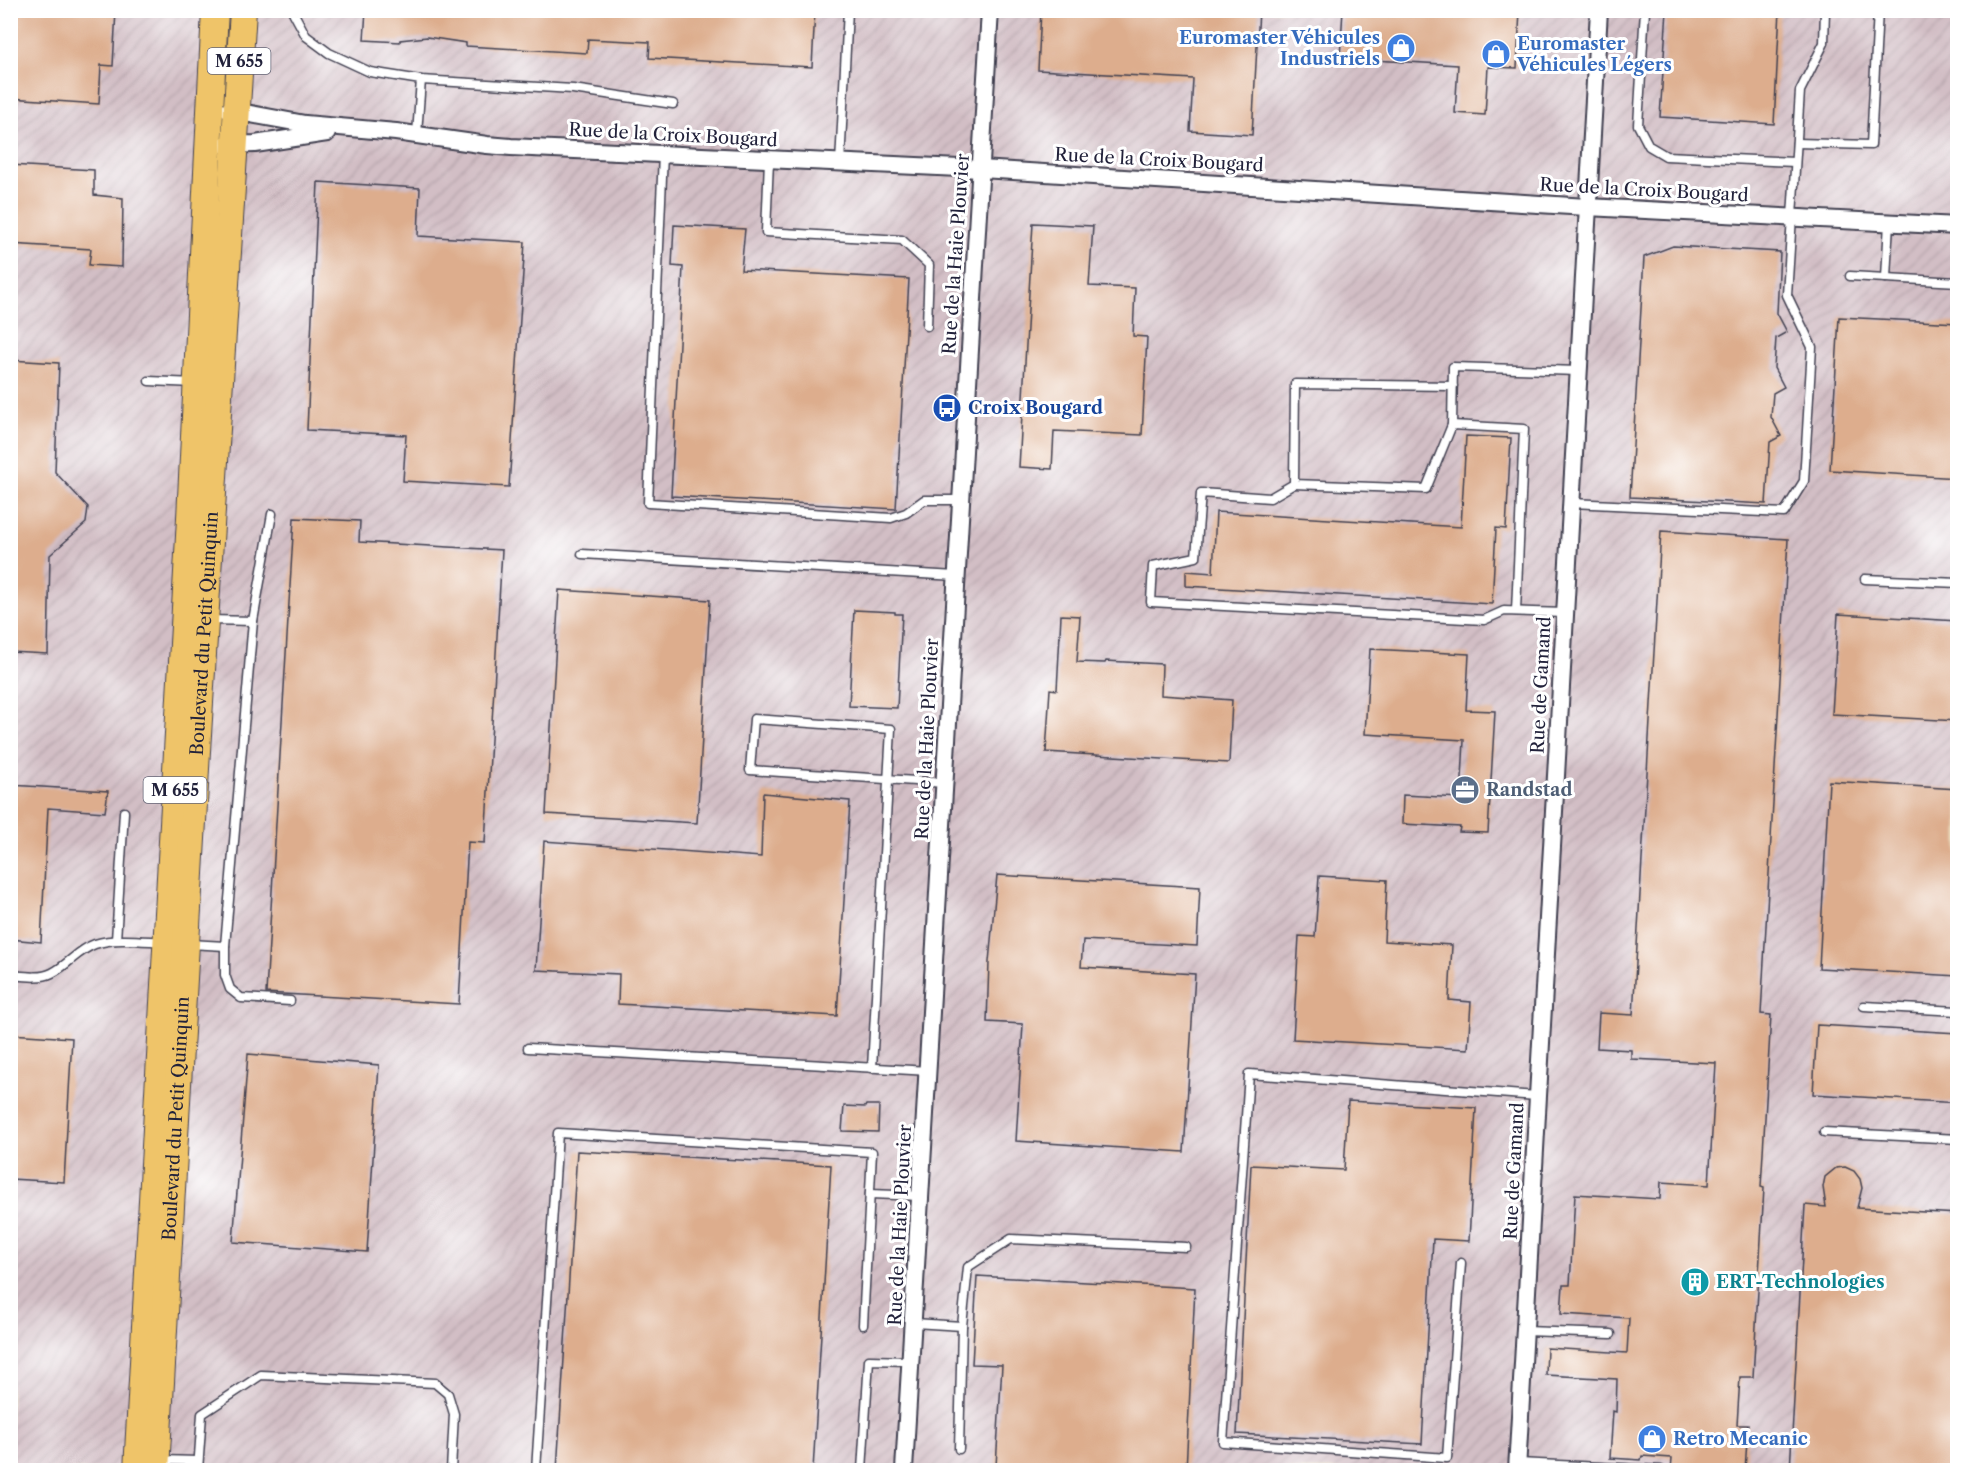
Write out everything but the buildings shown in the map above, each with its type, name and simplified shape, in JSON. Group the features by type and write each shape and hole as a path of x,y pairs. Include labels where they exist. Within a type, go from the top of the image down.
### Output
{"main road":[{"name":"Boulevard du Petit Quinquin","path":"147,1465 221,145 210,109 215,10"},
{"name":"Boulevard du Petit Quinquin","path":"221,145 236,111 243,10"}],"street":[{"name":"Rue de la Haie Plouvier","path":"904,1470 922,1197 960,500 990,10"},
{"name":"Rue de Gamand","path":"1517,1467 1599,10"},
{"path":"210,109 236,111 305,124 358,129"},
{"path":"221,145 255,144 358,129"},
{"name":"Rue de la Croix Bougard","path":"358,129 417,134 487,146 981,169 1587,207 1958,226"}],"lane":[{"path":"292,10 306,36 329,53 370,72 421,80 573,89 673,104"},
{"path":"840,163 848,10"},
{"path":"1645,10 1638,125 1649,146 1666,156 1795,162"},
{"path":"1571,503 1784,513 1804,481 1812,347 1787,295 1800,91 1824,43 1825,10"},
{"path":"1797,143 1871,145 1878,10"},
{"path":"417,134 421,80"},
{"path":"663,154 648,503 891,518 906,513 924,500 960,500"},
{"path":"770,160 766,232 902,240 929,265 927,326"},
{"path":"1886,278 1889,222"},
{"path":"1850,276 1958,282"},
{"path":"1565,613 1504,611 1484,620 1150,602 1153,566 1196,557 1202,494 1269,498 1294,484 1426,489 1452,425 1453,367 1578,371"},
{"path":"149,381 208,383"},
{"path":"1294,484 1295,384 1453,386"},
{"path":"1452,425 1524,429 1516,611"},
{"path":"272,514 253,621 225,946 225,975 230,989 242,998 290,1001"},
{"path":"582,554 956,576"},
{"path":"1865,579 1958,583"},
{"path":"195,620 253,621"},
{"path":"872,1068 888,780 891,729 754,719 750,770 888,780 945,783"},
{"path":"116,940 124,812"},
{"path":"10,975 51,974 80,952 94,945 116,940 225,946"},
{"path":"1864,1006 1958,1011"},
{"path":"528,1048 929,1071"},
{"path":"1461,1263 1447,1458 1223,1442 1249,1074 1538,1096"},
{"path":"1824,1132 1958,1139"},
{"path":"536,1470 558,1134 872,1152 863,1326"},
{"path":"870,1194 922,1197"},
{"path":"959,1449 962,1326 968,1267 1011,1239 1186,1247"},
{"path":"914,1323 962,1326"},
{"path":"1525,1331 1611,1334"},
{"path":"862,1470 869,1360 911,1361"},
{"path":"198,1470 202,1414 261,1375 435,1383 448,1394 454,1414 451,1470"},
{"path":"147,1465 198,1461"},
{"path":"1517,1467 1661,1470"}],"shaded area":[{"path":"11,11 1957,11 1957,1470 11,1470"}],"place":[{"name":"Euromaster Véhicules Industriels","path":"1401,48"},
{"name":"Euromaster Véhicules Légers","path":"1496,54"},
{"name":"Croix Bougard","path":"947,408"},
{"name":"Randstad","path":"1465,790"},
{"name":"ERT-Technologies","path":"1695,1282"},
{"name":"Retro Mecanic","path":"1652,1439"}]}
